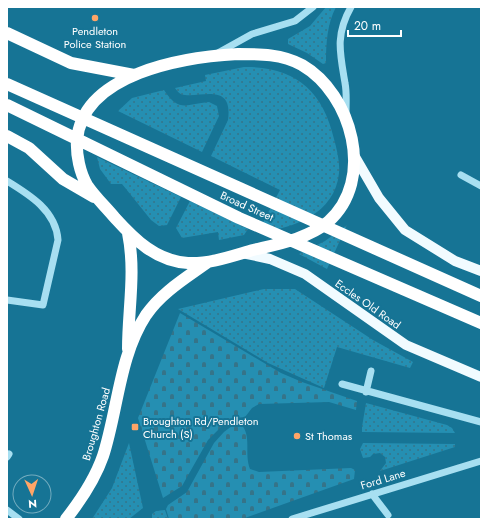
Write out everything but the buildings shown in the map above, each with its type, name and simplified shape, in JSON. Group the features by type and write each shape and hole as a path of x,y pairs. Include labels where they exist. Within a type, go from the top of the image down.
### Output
{"highway":[{"path":"7,33 71,63 134,75"},
{"path":"257,54 286,58 302,66 315,75 329,91 346,117 354,155 354,170 345,201 335,216 316,230 280,243 208,262 188,263 156,255 128,233 88,185 82,174 77,147 80,126 89,108 118,83 134,75 212,56 257,54"},
{"name":"Broad Street","path":"7,84 481,296"},
{"name":"Broad Street","path":"7,105 239,218 481,323"},
{"path":"7,136 29,148 63,179 100,200"},
{"name":"Broughton Road","path":"128,233 132,254 133,274 128,320 128,352"},
{"name":"Broughton Road","path":"66,519 82,498 102,457 128,352 146,316 165,292 208,262"}],"main road":[{"path":"354,155 379,198 405,230 455,261 481,271"},
{"name":"Eccles Old Road","path":"241,253 270,259 305,274 406,345 481,377"}],"street":[{"path":"212,56 252,34 295,21 313,7"},
{"path":"346,117 346,84 342,65 340,38 342,27 351,7"},
{"path":"461,175 481,186"},
{"path":"7,181 22,190 46,210 57,229 57,247 43,305 7,300"},
{"path":"366,392 371,371"},
{"path":"342,384 366,392 481,422"},
{"name":"Ford Lane","path":"292,519 481,461"},
{"path":"372,494 388,515"},
{"path":"7,510 19,519"}],"green space":[{"path":"326,7 336,7 329,27 326,63 323,64 307,53 288,44 288,39 310,26"},
{"path":"244,67 278,71 292,77 304,85 314,95 329,122 339,165 336,187 330,199 321,209 298,223 258,232 280,190 211,156 228,120 228,108 226,101 221,96 215,94 183,95 175,88 206,81 205,75"},
{"path":"164,90 174,102 179,104 189,105 209,102 217,106 219,116 202,152 118,111 132,98"},
{"path":"97,157 181,197 167,225 159,226 151,220 122,184 111,184 100,169"},
{"path":"190,201 248,229 244,235 219,240 218,232 182,238 176,228"},
{"path":"347,225 327,269 299,254 325,241"},
{"path":"264,289 295,289 373,340 413,362 410,368 337,347 324,388 268,363 178,309"},
{"path":"180,313 281,373 357,401 356,410 329,402 259,404 252,408 245,417 235,418 225,423 208,440 182,486 163,498 138,418"},
{"path":"366,403 447,425 452,428 455,433 362,432"},
{"path":"241,424 247,439 248,463 250,469 259,472 351,468 355,470 354,479 242,519 169,519 166,509 168,505 187,492 214,443 232,426"},
{"path":"129,443 143,508 129,519 92,519 112,488"},
{"path":"363,443 455,444 455,447 380,471 386,463 385,457 380,453 363,458 360,449"},
{"path":"165,510 168,519 152,519 152,514 156,511"}],"place":[{"name":"Pendleton Police Station","path":"95,18"},
{"name":"Broughton Rd/Pendleton Church (S)","path":"135,427"},
{"name":"St Thomas","path":"297,436"}]}
